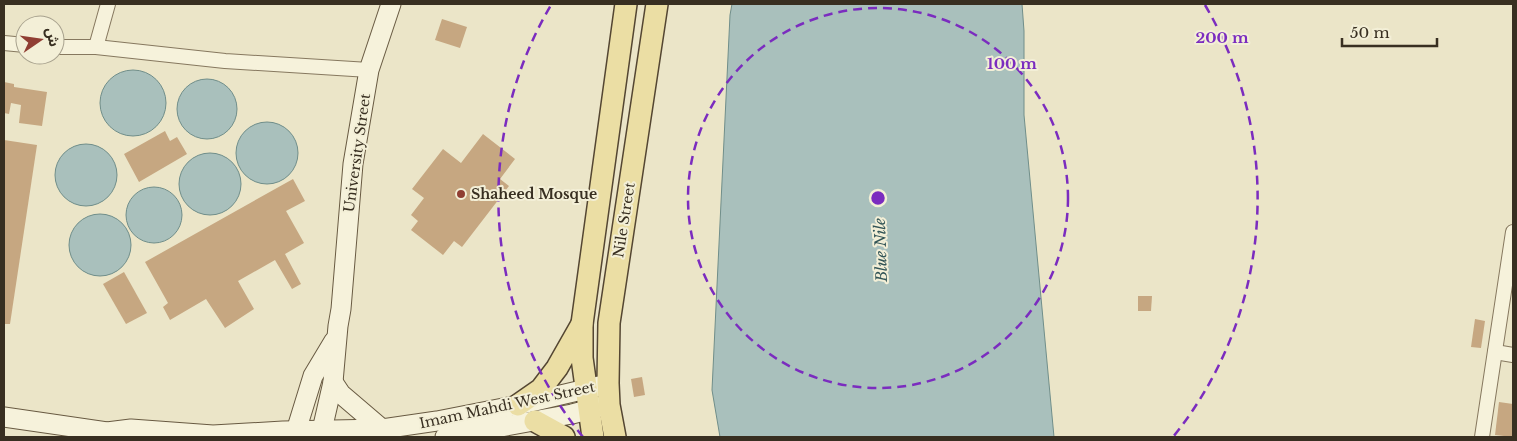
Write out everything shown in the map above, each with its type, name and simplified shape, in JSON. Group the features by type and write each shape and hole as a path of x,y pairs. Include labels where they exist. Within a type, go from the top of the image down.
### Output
{"main road":[{"name":"University Street","path":"320,434 333,382 353,164 369,70 391,4"},
{"name":"Nile Street","path":"593,437 582,358 582,324 626,4"},
{"name":"Nile Street","path":"614,437 608,383 609,323 657,4"},
{"path":"605,158 633,160"},
{"path":"518,405 541,389 557,368 582,324"},
{"name":"University Street","path":"296,431 313,376 337,336"},
{"path":"333,382 341,394 382,429"},
{"name":"Imam Mahdi West Street","path":"4,417 112,434 130,429 243,436 296,431 320,434 382,429 436,421 518,405 608,383"},
{"path":"445,437 535,421 609,405"},
{"path":"535,421 564,437"}],"street":[{"path":"96,48 108,4"},
{"path":"65,47 96,48 225,61 369,70"},
{"path":"1487,437 1482,437 1495,352 1510,275 1513,232"},
{"path":"1495,352 1513,355"}],"water":[{"name":"Blue Nile","path":"732,4 1022,4 1024,31 1024,115 1054,437 720,437 712,390"},
{"path":"133,70 146,73 156,80 163,90 166,103 163,116 156,126 146,133 133,136 120,133 110,126 103,116 100,103 103,90 110,80 120,73"},
{"path":"201,79 213,79 224,84 232,92 237,103 235,121 224,134 213,139 201,139 190,134 182,126 177,115 177,103 182,92 190,84"},
{"path":"261,122 273,122 289,131 296,141 298,153 296,165 289,175 273,184 261,184 250,179 241,170 236,159 236,147 241,136 250,127"},
{"path":"86,144 98,147 108,153 114,163 117,175 114,187 108,197 98,203 86,206 74,203 64,197 58,187 55,175 58,163 64,153 74,147"},
{"path":"210,153 222,155 232,162 239,172 241,184 239,196 232,206 222,213 210,215 198,213 188,206 181,196 179,184 181,172 188,162 198,155"},
{"path":"148,187 160,187 170,191 178,199 182,215 178,231 170,239 160,243 148,243 138,239 130,231 126,221 126,209 130,199 138,191"},
{"path":"100,214 112,217 122,223 128,233 131,245 128,257 122,267 112,273 100,276 88,273 78,267 72,257 69,245 72,233 78,223 88,217"}],"building":[{"path":"442,19 467,27 460,48 435,40"},
{"path":"4,82 14,84 14,87 47,92 42,126 19,123 21,105 11,103 9,114 4,113"},
{"path":"165,131 170,141 177,137 187,154 139,182 124,154"},
{"name":"Shaheed Mosque","path":"483,134 515,159 500,179 509,186 462,247 454,241 443,255 411,230 418,221 411,215 424,198 412,189 443,149 461,163"},
{"path":"4,140 37,145 10,324 4,324"},
{"path":"293,179 305,201 286,211 304,243 285,254 301,284 292,289 275,260 238,281 254,309 225,328 206,299 170,320 163,307 168,303 145,262"},
{"path":"124,272 147,313 126,324 103,284"},
{"path":"1138,296 1152,296 1151,311 1138,311"},
{"path":"1475,319 1485,321 1481,348 1471,347"},
{"path":"642,377 645,395 634,397 631,379"},
{"path":"1499,402 1513,404 1513,437 1495,435"}],"place":[{"name":"Shaheed Mosque","path":"461,194"}]}
